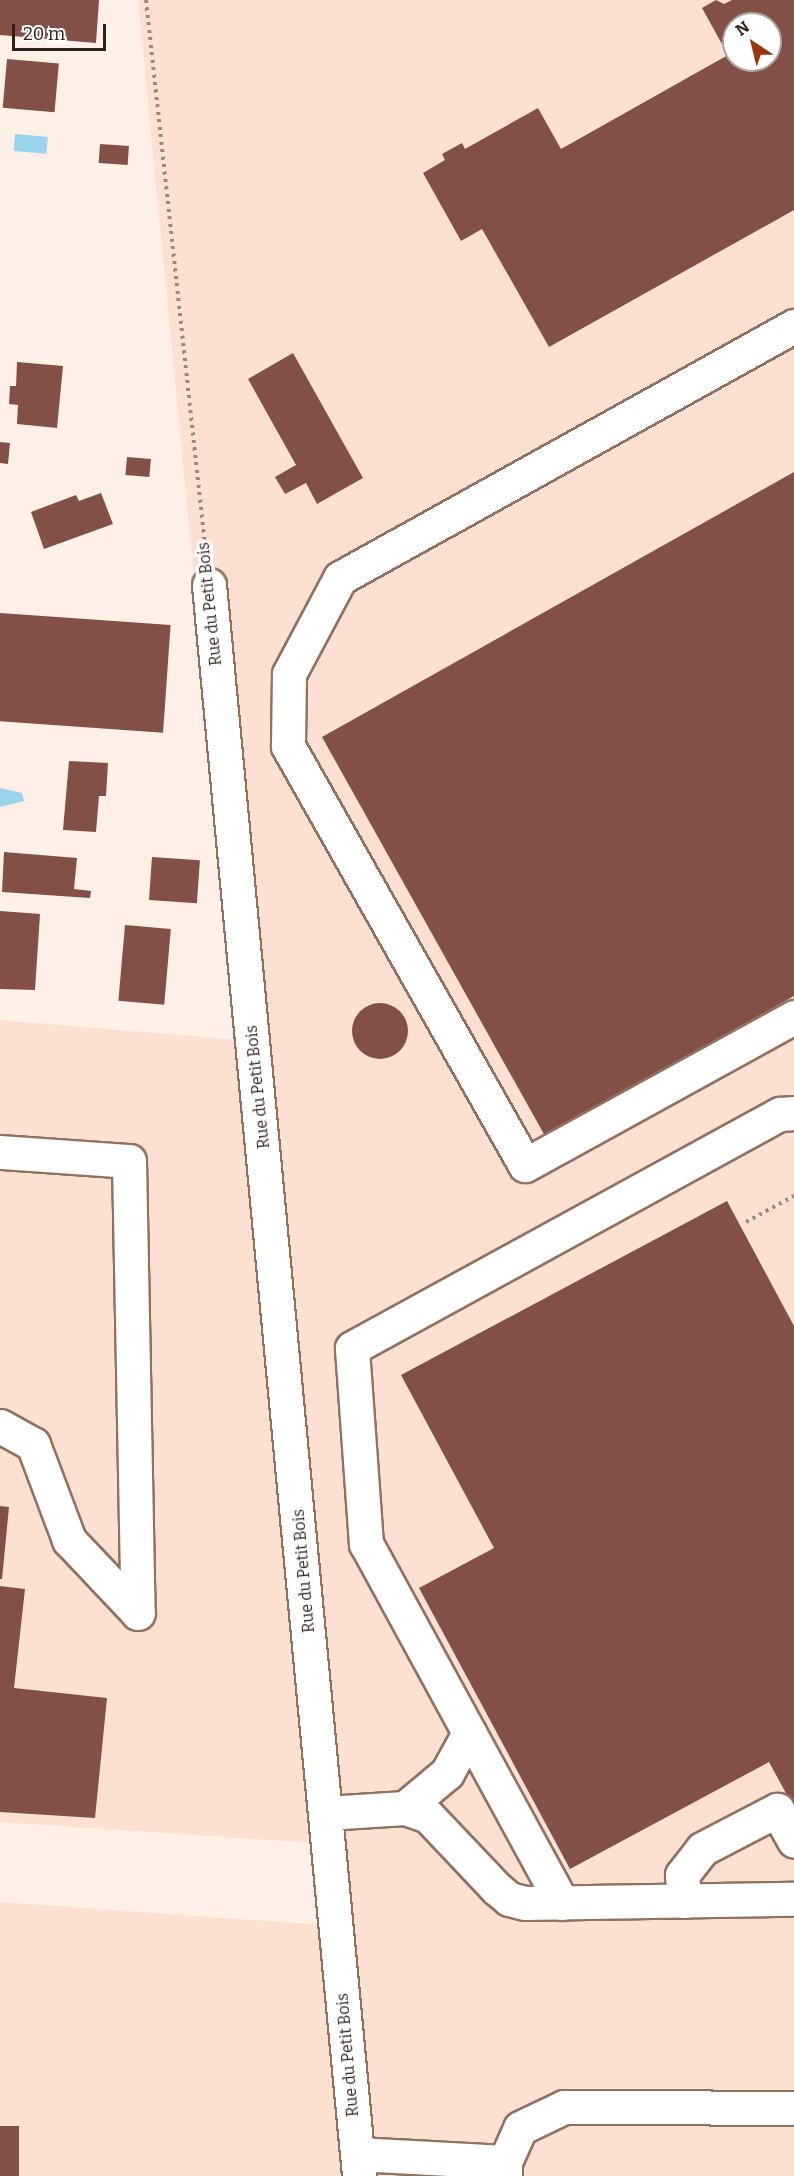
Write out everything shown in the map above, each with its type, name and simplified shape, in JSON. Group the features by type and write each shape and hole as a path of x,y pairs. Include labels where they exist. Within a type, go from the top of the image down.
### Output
{"street":[{"path":"794,326 340,578 289,674 288,746 525,1165 794,1017"},
{"name":"Rue du Petit Bois","path":"209,585 358,2165"},
{"path":"562,1903 366,1544 352,1348 780,1114 794,1113"},
{"path":"0,1152 129,1161 138,1613 69,1540 33,1444 0,1426"},
{"path":"405,1808 447,1773 469,1733"},
{"path":"326,1813 405,1808 428,1816 509,1899 525,1903 794,1899"},
{"path":"685,1901 682,1875 702,1850 777,1810 794,1841"},
{"path":"358,2165 505,2169 520,2128 564,2107 794,2108"}],"path":[{"name":"Rue du Petit Bois","path":"146,0 209,585"},
{"path":"746,1222 794,1196"}],"shaded area":[{"path":"138,0 794,0 794,2176 19,2176 0,2126 0,1902 353,1927 345,1845 0,1822 0,1020 239,1040"}],"water":[{"path":"15,134 48,137 46,154 14,151"},
{"path":"0,788 22,793 24,801 0,807"}],"building":[{"path":"0,0 99,0 96,43 0,35"},
{"path":"716,0 724,4 732,0 794,0 794,210 549,347 482,229 461,241 423,173 445,160 442,154 462,143 465,149 538,108 561,149 722,58 722,72 782,72 782,12 722,12 722,44 702,8"},
{"path":"7,59 59,64 55,112 3,108"},
{"path":"100,144 129,146 128,165 99,163"},
{"path":"293,353 363,478 317,504 306,483 285,494 275,477 296,465 248,379"},
{"path":"17,362 63,366 57,428 17,424 18,405 9,404 10,386 16,386"},
{"path":"0,442 10,443 8,464 0,463"},
{"path":"127,457 151,459 149,477 125,475"},
{"path":"794,472 794,996 545,1136 322,737"},
{"path":"101,493 113,524 44,549 31,512 76,495 79,501"},
{"path":"0,613 171,625 163,733 0,721"},
{"path":"69,761 108,763 106,796 99,796 96,832 63,830"},
{"path":"4,852 77,858 74,889 91,891 90,898 2,892"},
{"path":"152,857 200,860 197,903 149,900"},
{"path":"0,911 40,914 35,990 0,989"},
{"path":"125,925 171,929 164,1005 118,1001"},
{"path":"374,1003 386,1003 400,1011 408,1025 406,1042 400,1051 386,1059 374,1059 357,1047 352,1037 352,1025 364,1008"},
{"path":"727,1201 794,1326 794,1808 769,1762 570,1869 419,1588 494,1548 401,1375"},
{"path":"0,1506 9,1507 2,1579 0,1579"},
{"path":"0,1586 25,1589 14,1688 107,1698 95,1818 0,1812"},
{"path":"0,2126 19,2126 19,2176 0,2176"}]}
